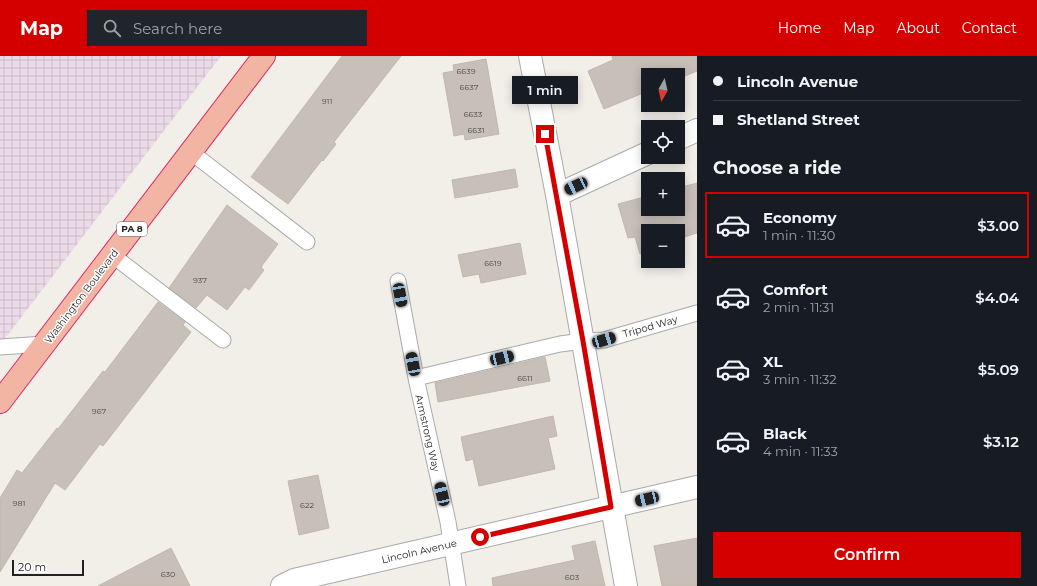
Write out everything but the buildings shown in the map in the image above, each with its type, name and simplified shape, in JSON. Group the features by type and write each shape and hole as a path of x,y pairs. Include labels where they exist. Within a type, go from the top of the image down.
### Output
{"highway":[{"name":"Washington Boulevard","path":"0,402 264,56"}],"street":[{"path":"530,56 557,195 626,586"},
{"path":"685,136 697,130"},
{"path":"557,195 641,156"},
{"name":"Lincoln Avenue","path":"290,584 451,544 697,488"}],"lane":[{"path":"191,152 307,242"},
{"path":"112,255 223,340"},
{"name":"Armstrong Way","path":"398,281 416,378 448,522 458,586"},
{"name":"Tripod Way","path":"416,378 560,344 604,340 697,313"},
{"path":"0,347 44,344"}],"shaded area":[{"path":"0,56 221,56 0,345"}],"route":[{"path":"480,537 611,507 583,341 545,134"}]}
